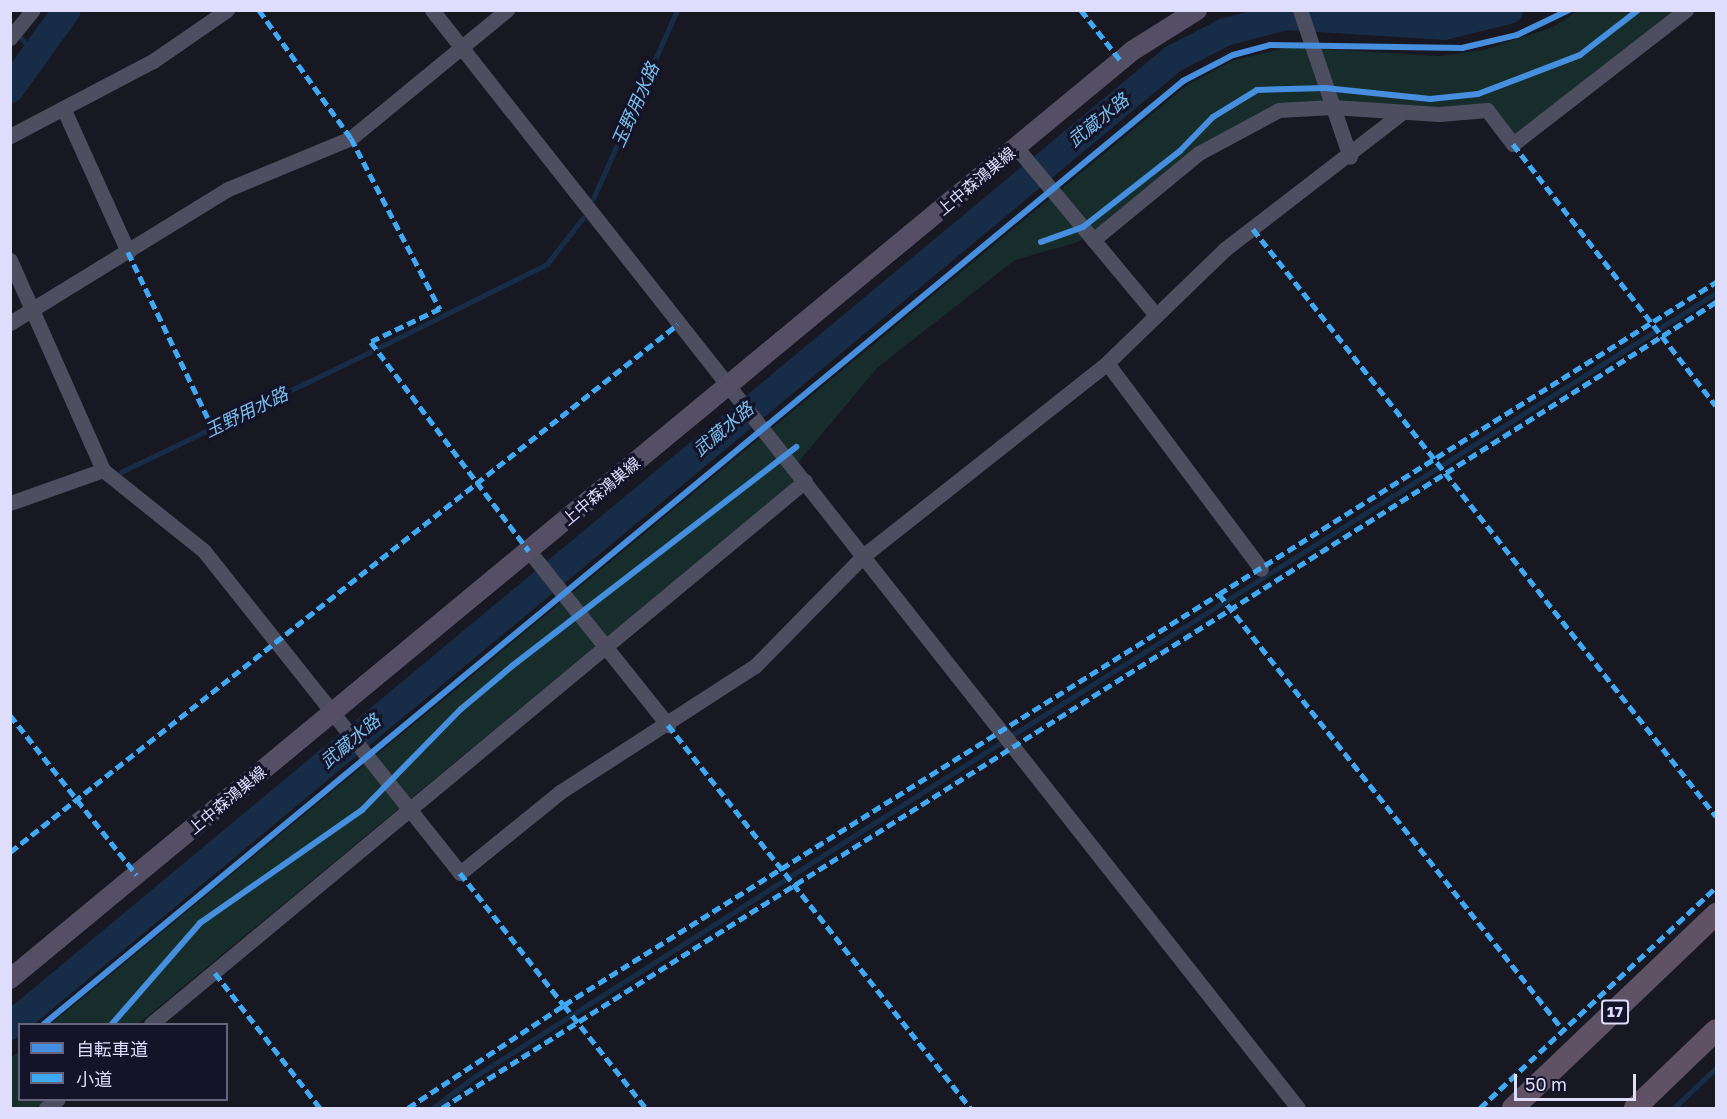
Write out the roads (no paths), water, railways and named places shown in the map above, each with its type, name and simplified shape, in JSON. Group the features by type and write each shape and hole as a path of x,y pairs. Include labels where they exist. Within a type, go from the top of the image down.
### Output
{"highway":[{"name":"17","path":"1513,1108 1716,914"},
{"path":"1635,1108 1716,1030"}],"main road":[{"name":"上中森鴻巣線","path":"10,979 337,719 732,393 1021,153 1132,51 1197,10"}],"street":[{"path":"10,38 33,10"},
{"path":"10,136 64,110 162,56 227,10"},
{"path":"432,10 1298,1108"},
{"path":"10,323 33,306 128,252 243,182 320,156 351,138 507,10"},
{"path":"1300,10 1305,32 1350,157"},
{"path":"1093,240 1199,153 1279,110 1332,107 1400,114 1487,110 1513,144 1686,10"},
{"path":"64,110 128,252"},
{"path":"10,260 33,306 103,470 204,551 460,873 560,792 668,725 755,666 863,556 1107,363 1225,249 1350,157 1400,114"},
{"path":"1021,153 1156,315"},
{"path":"1107,363 1261,568"},
{"path":"10,503 103,470"},
{"path":"152,1023 604,645 805,481"},
{"path":"533,557 668,725"}],"waterway":[{"path":"10,89 67,10"},
{"name":"玉野用水路","path":"593,199 677,10"},
{"name":"武蔵水路","path":"10,1026 1173,59 1225,32 1287,16 1444,26 1509,10"},
{"path":"17,34 36,53"},
{"name":"玉野用水路","path":"378,348 547,264 583,218"},
{"path":"1014,734 1716,293"},
{"name":"玉野用水路","path":"121,472 370,352"},
{"path":"433,1108 474,1077 999,744"},
{"path":"1674,1108 1716,1068"}]}
